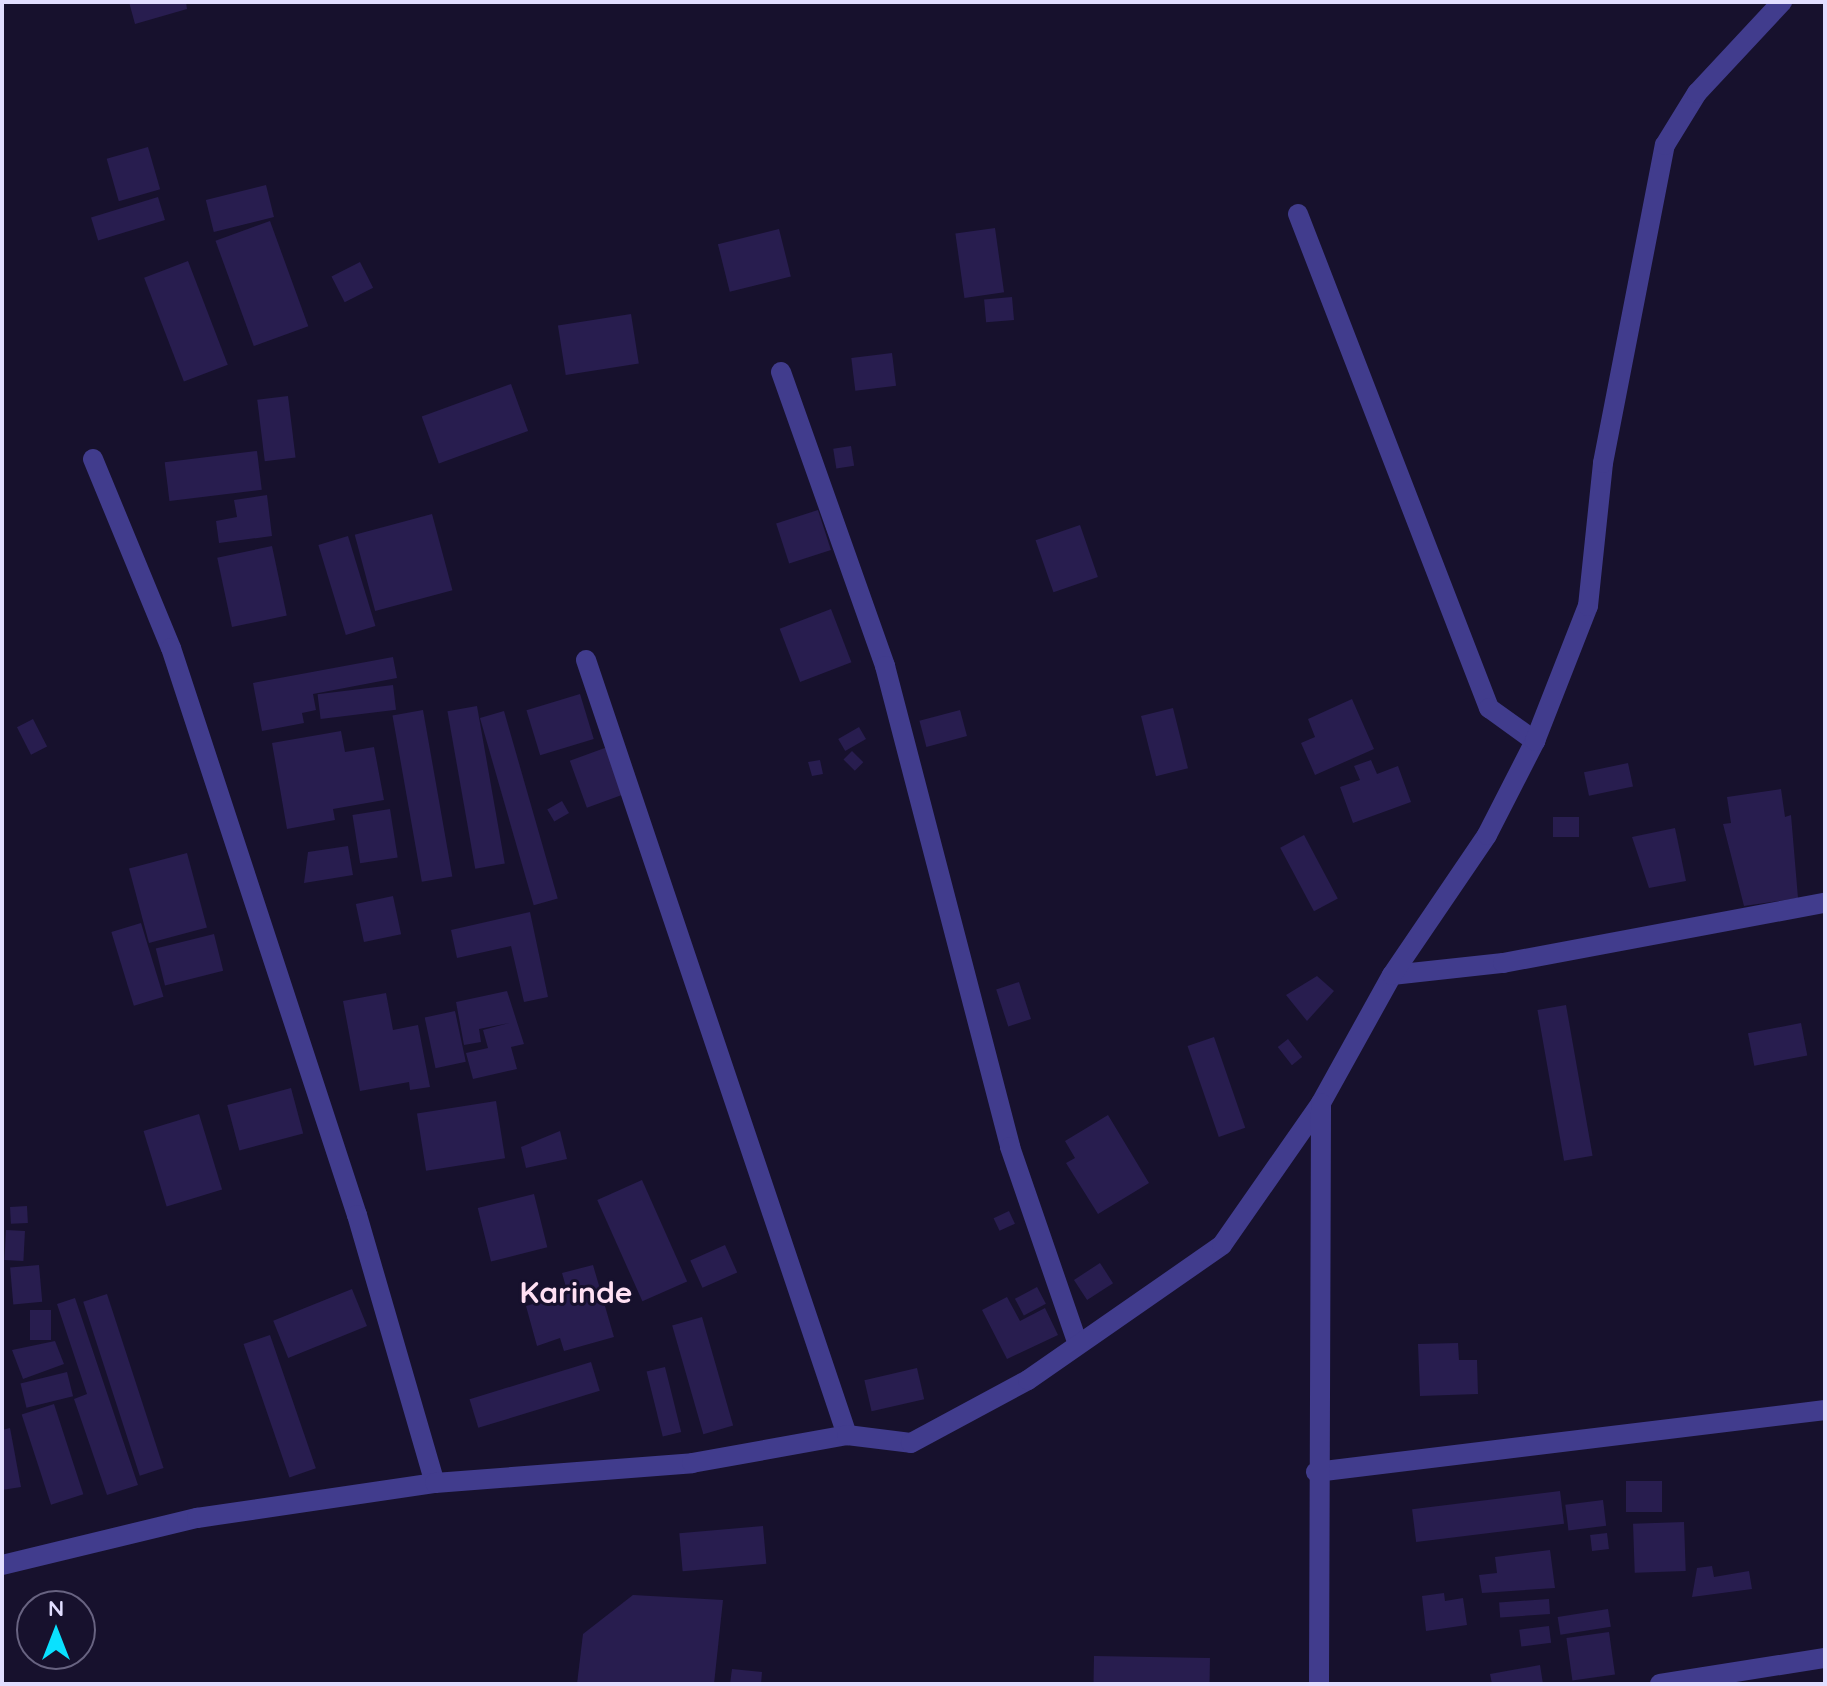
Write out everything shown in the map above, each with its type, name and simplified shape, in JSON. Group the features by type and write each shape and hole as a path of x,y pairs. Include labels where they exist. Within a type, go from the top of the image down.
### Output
{"street":[{"path":"2,1565 197,1518 435,1483 692,1463 847,1435 911,1443 964,1421 1222,1245 1321,1103 1392,975 1487,835 1535,741 1588,606 1603,463 1665,145 1697,93 1782,2"},
{"path":"1298,214 1489,708 1535,741"},
{"path":"781,372 885,666 1010,1147 1077,1342"},
{"path":"93,459 171,648 357,1215 435,1483"},
{"path":"586,660 847,1435"},
{"path":"1392,975 1503,963 1825,903"},
{"path":"1319,1684 1316,1472 1321,1103"},
{"path":"1316,1472 1825,1410"},
{"path":"1660,1684 1825,1658"}],"building":[{"path":"129,2 186,2 187,9 135,24"},
{"path":"148,147 160,189 119,201 107,159"},
{"path":"266,185 274,217 214,232 206,200"},
{"path":"158,197 165,220 98,240 91,217"},
{"path":"270,221 308,326 254,346 215,241"},
{"path":"995,228 1004,292 964,298 955,234"},
{"path":"779,229 791,277 730,292 718,244"},
{"path":"188,261 228,365 184,381 144,278"},
{"path":"360,262 373,288 345,302 331,277"},
{"path":"1012,297 1014,320 986,322 984,299"},
{"path":"631,314 639,363 566,375 558,326"},
{"path":"892,353 896,386 855,391 851,358"},
{"path":"511,384 528,431 439,463 422,416"},
{"path":"288,396 296,458 265,461 257,400"},
{"path":"851,446 854,466 836,469 833,449"},
{"path":"257,451 262,490 169,501 165,462"},
{"path":"267,495 272,536 219,543 216,521 237,517 234,500"},
{"path":"818,510 831,550 789,564 776,524"},
{"path":"432,514 452,590 375,611 355,535"},
{"path":"1080,525 1098,577 1053,592 1036,540"},
{"path":"348,536 375,626 346,635 318,545"},
{"path":"272,546 287,615 232,627 217,558"},
{"path":"831,609 851,662 800,682 780,629"},
{"path":"393,657 397,678 313,694 316,710 302,713 304,723 262,731 253,683"},
{"path":"393,685 396,710 321,719 318,694"},
{"path":"580,694 594,739 540,755 526,710"},
{"path":"1352,699 1374,749 1315,775 1301,743 1315,737 1308,719"},
{"path":"477,706 505,864 475,869 447,711"},
{"path":"1173,708 1188,768 1156,776 1141,716"},
{"path":"423,710 452,876 422,882 392,715"},
{"path":"960,710 967,736 926,747 919,721"},
{"path":"504,711 558,898 534,905 480,718"},
{"path":"33,719 47,747 31,755 17,727"},
{"path":"859,727 866,739 845,751 838,739"},
{"path":"341,731 345,752 374,747 384,800 333,809 335,820 287,829 272,743"},
{"path":"613,745 630,792 587,808 570,761"},
{"path":"852,751 863,762 855,771 844,759"},
{"path":"820,760 823,774 812,776 808,762"},
{"path":"1371,760 1377,774 1398,766 1411,802 1353,823 1340,787 1360,780 1354,766"},
{"path":"1628,763 1633,786 1589,796 1584,772"},
{"path":"1781,789 1785,817 1791,815 1798,898 1744,906 1723,824 1731,823 1727,797"},
{"path":"562,801 569,813 554,822 547,810"},
{"path":"390,809 398,857 360,863 352,815"},
{"path":"1553,817 1579,817 1579,837 1553,837"},
{"path":"1675,828 1686,881 1649,888 1632,837"},
{"path":"1304,835 1338,899 1314,911 1280,848"},
{"path":"348,846 353,875 304,883 308,852"},
{"path":"187,853 207,927 149,943 129,869"},
{"path":"393,896 401,934 364,942 356,904"},
{"path":"530,912 548,997 524,1002 511,946 457,958 451,930"},
{"path":"141,923 164,997 134,1006 111,932"},
{"path":"214,934 223,971 165,985 156,949"},
{"path":"1317,976 1334,991 1307,1021 1286,995"},
{"path":"1019,982 1031,1019 1008,1027 996,989"},
{"path":"507,991 524,1044 511,1047 517,1069 473,1079 466,1053 488,1048 483,1030 509,1023 479,1029 481,1042 464,1045 456,1002"},
{"path":"386,993 393,1030 418,1025 430,1087 410,1090 409,1082 360,1091 343,1001"},
{"path":"1566,1005 1593,1156 1564,1161 1537,1010"},
{"path":"455,1011 466,1062 435,1068 425,1017"},
{"path":"1801,1023 1807,1055 1754,1066 1748,1033"},
{"path":"1214,1037 1245,1128 1219,1137 1188,1046"},
{"path":"1288,1039 1302,1057 1292,1065 1278,1047"},
{"path":"291,1088 303,1133 239,1150 227,1105"},
{"path":"496,1101 505,1158 426,1171 417,1114"},
{"path":"199,1114 222,1190 167,1207 144,1131"},
{"path":"1108,1115 1149,1183 1098,1214 1066,1163 1075,1158 1065,1141"},
{"path":"560,1131 567,1159 526,1168 521,1147"},
{"path":"642,1180 687,1281 642,1301 597,1200"},
{"path":"534,1194 547,1247 491,1261 478,1208"},
{"path":"27,1206 28,1223 11,1224 10,1207"},
{"path":"1009,1211 1015,1224 1000,1231 994,1218"},
{"path":"6,1230 25,1231 23,1261 4,1260"},
{"path":"725,1245 737,1272 702,1288 690,1260"},
{"path":"1100,1263 1113,1283 1087,1300 1074,1280"},
{"path":"39,1265 42,1302 13,1304 10,1268"},
{"path":"593,1265 614,1337 564,1351 560,1338 537,1346 526,1306 568,1294 562,1273"},
{"path":"1037,1287 1046,1304 1024,1316 1015,1299"},
{"path":"352,1289 367,1326 288,1358 273,1321"},
{"path":"107,1294 164,1468 140,1476 83,1302"},
{"path":"1007,1297 1020,1321 1045,1308 1058,1335 1007,1359 982,1310"},
{"path":"75,1298 138,1485 107,1495 74,1399 87,1394 57,1304"},
{"path":"30,1310 51,1310 51,1340 30,1340"},
{"path":"702,1317 733,1426 703,1434 672,1326"},
{"path":"270,1335 316,1468 289,1477 244,1344"},
{"path":"55,1341 64,1364 23,1379 12,1350"},
{"path":"1458,1343 1459,1360 1477,1360 1478,1394 1420,1396 1418,1344"},
{"path":"591,1362 600,1391 478,1428 470,1399"},
{"path":"665,1367 681,1432 663,1437 647,1372"},
{"path":"917,1368 924,1399 872,1411 864,1380"},
{"path":"67,1372 73,1396 26,1408 20,1384"},
{"path":"54,1404 83,1494 51,1505 22,1415"},
{"path":"10,1428 21,1487 2,1490 2,1430"},
{"path":"1626,1481 1662,1481 1662,1512 1626,1512"},
{"path":"1560,1491 1564,1524 1416,1542 1412,1509"},
{"path":"1603,1500 1606,1526 1568,1530 1565,1505"},
{"path":"1684,1522 1686,1571 1635,1573 1633,1524"},
{"path":"763,1526 766,1564 683,1571 679,1533"},
{"path":"1607,1533 1609,1549 1592,1551 1590,1535"},
{"path":"1550,1550 1555,1588 1482,1593 1479,1575 1497,1573 1495,1557"},
{"path":"1712,1566 1714,1577 1749,1571 1752,1589 1692,1597 1697,1568"},
{"path":"1444,1593 1445,1601 1463,1598 1467,1625 1426,1631 1422,1596"},
{"path":"633,1595 723,1600 714,1684 577,1684 583,1634"},
{"path":"1549,1599 1550,1614 1500,1617 1499,1602"},
{"path":"1608,1609 1611,1627 1560,1635 1558,1617"},
{"path":"1549,1626 1551,1643 1521,1647 1519,1630"},
{"path":"1609,1632 1615,1675 1572,1681 1566,1638"},
{"path":"1094,1656 1210,1658 1210,1684 1094,1684"},
{"path":"1540,1665 1543,1684 1492,1684 1490,1674"},
{"path":"732,1669 762,1672 761,1684 730,1684"}],"district":[{"name":"Karinde","path":"576,1292"}]}
